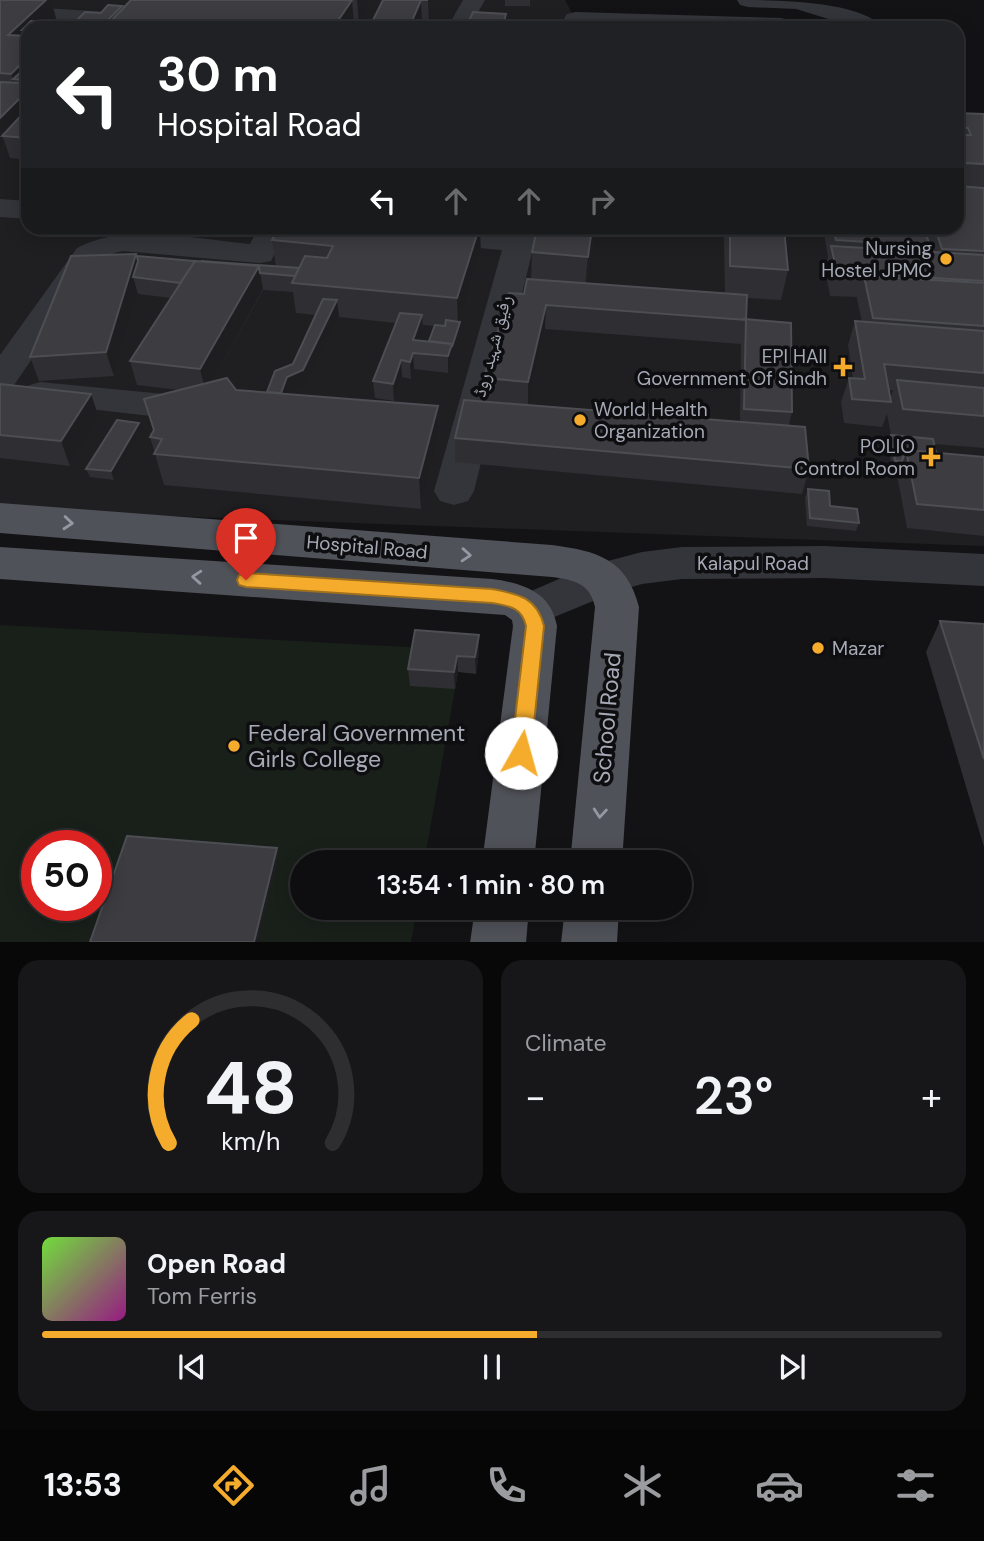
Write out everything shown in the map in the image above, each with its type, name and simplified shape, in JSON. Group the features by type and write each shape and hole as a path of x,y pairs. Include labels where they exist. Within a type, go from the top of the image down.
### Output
{"main road":[{"name":"Hospital Road","path":"0,518 522,559 583,566 604,578"},
{"name":"Hospital Road","path":"0,563 492,596 516,600 530,610"},
{"name":"School Road","path":"597,850 617,607 616,595 604,578"},
{"path":"510,850 534,643 535,619 530,610"},
{"path":"498,942 501,920"},
{"path":"589,942 591,920"}],"street":[{"path":"0,12 127,20 148,0"},
{"path":"462,21 474,0"},
{"path":"748,0 797,2 863,21"},
{"path":"571,16 688,21"},
{"path":"0,208 21,209"},
{"path":"0,380 88,256 96,250 123,242 260,254 270,235"},
{"name":"رفیق شہید روڈ","path":"454,491 521,235"},
{"path":"0,390 195,409"},
{"name":"Kalapul Road","path":"530,610 604,578 642,568 705,563 824,562 984,570"}],"shaded area":[{"path":"0,0 565,0 575,19 21,21 21,235 964,235 964,132 984,133 984,546 0,510"},
{"name":"Federal Government Girls College","path":"0,625 462,650 426,850 290,850 290,920 415,920 411,942 0,942"}],"building":[{"path":"0,0 46,0 8,35 21,36 21,64 11,74 0,73"},
{"path":"131,0 352,0 338,21 111,21"},
{"path":"383,0 421,0 412,21 372,21"},
{"path":"108,5 122,6 107,21 76,21 85,12 101,13"},
{"path":"473,12 506,14 504,21 469,21"},
{"path":"21,72 21,80 13,79"},
{"path":"0,82 21,83 21,97 0,118"},
{"path":"964,113 984,114 984,164 964,163 964,135 971,135 968,128 964,128"},
{"path":"21,116 21,137 2,136"},
{"path":"964,187 984,188 984,251 942,249 937,235 964,235"},
{"path":"275,235 477,235 457,298 292,283 305,256 327,258 333,246 272,240"},
{"path":"536,235 591,235 588,257 532,252"},
{"path":"730,235 785,235 788,270 730,266"},
{"path":"835,235 926,235 930,246 836,240"},
{"path":"831,246 984,255 984,281 837,272"},
{"path":"136,254 106,352 30,357 71,256"},
{"path":"137,256 195,261 180,283 133,277"},
{"path":"195,261 259,266 200,369 130,361"},
{"path":"201,261 299,268 295,276 260,273 259,266"},
{"path":"864,276 984,283 984,326 873,318"},
{"path":"527,279 747,295 746,320 546,305 528,382 484,378 509,293 524,294"},
{"path":"323,299 337,300 303,370 287,377 281,393 267,392 275,371 293,364"},
{"path":"400,313 422,315 413,340 452,344 448,356 413,353 410,362 401,360 393,384 373,381"},
{"path":"745,319 791,323 792,412 744,409"},
{"path":"446,320 460,322 452,347 452,344 429,341 435,325 445,326"},
{"path":"855,321 984,331 984,373 884,364 891,402 852,399 849,378 865,379"},
{"path":"227,378 236,390 438,406 419,478 154,454 162,439 150,437 154,430 144,399"},
{"path":"897,380 984,388 984,416 903,409"},
{"path":"0,384 91,394 61,441 0,435"},
{"path":"464,400 805,427 809,469 455,438"},
{"path":"117,420 139,423 111,471 86,469"},
{"path":"891,435 933,439 936,453 906,450 902,461 895,461"},
{"path":"906,450 984,457 984,510 917,504"},
{"path":"808,489 829,491 830,506 857,509 859,523 810,518"},
{"path":"940,621 984,624 984,759"},
{"path":"415,630 479,635 475,657 457,656 454,672 408,669"},
{"path":"127,836 277,848 254,942 90,942 97,921 112,921 112,879"}],"place":[{"name":"Nursing Hostel JPMC","path":"946,259"},
{"name":"EPI HAll Government Of Sindh","path":"843,367"},
{"name":"World Health Organization","path":"580,420"},
{"name":"POLIO Control Room","path":"931,457"},
{"name":"Mazar","path":"818,648"},
{"name":"Federal Government Girls College","path":"234,746"}],"route":[{"path":"246,580 492,596 516,600 525,605 535,619 535,626 521,753"}]}
